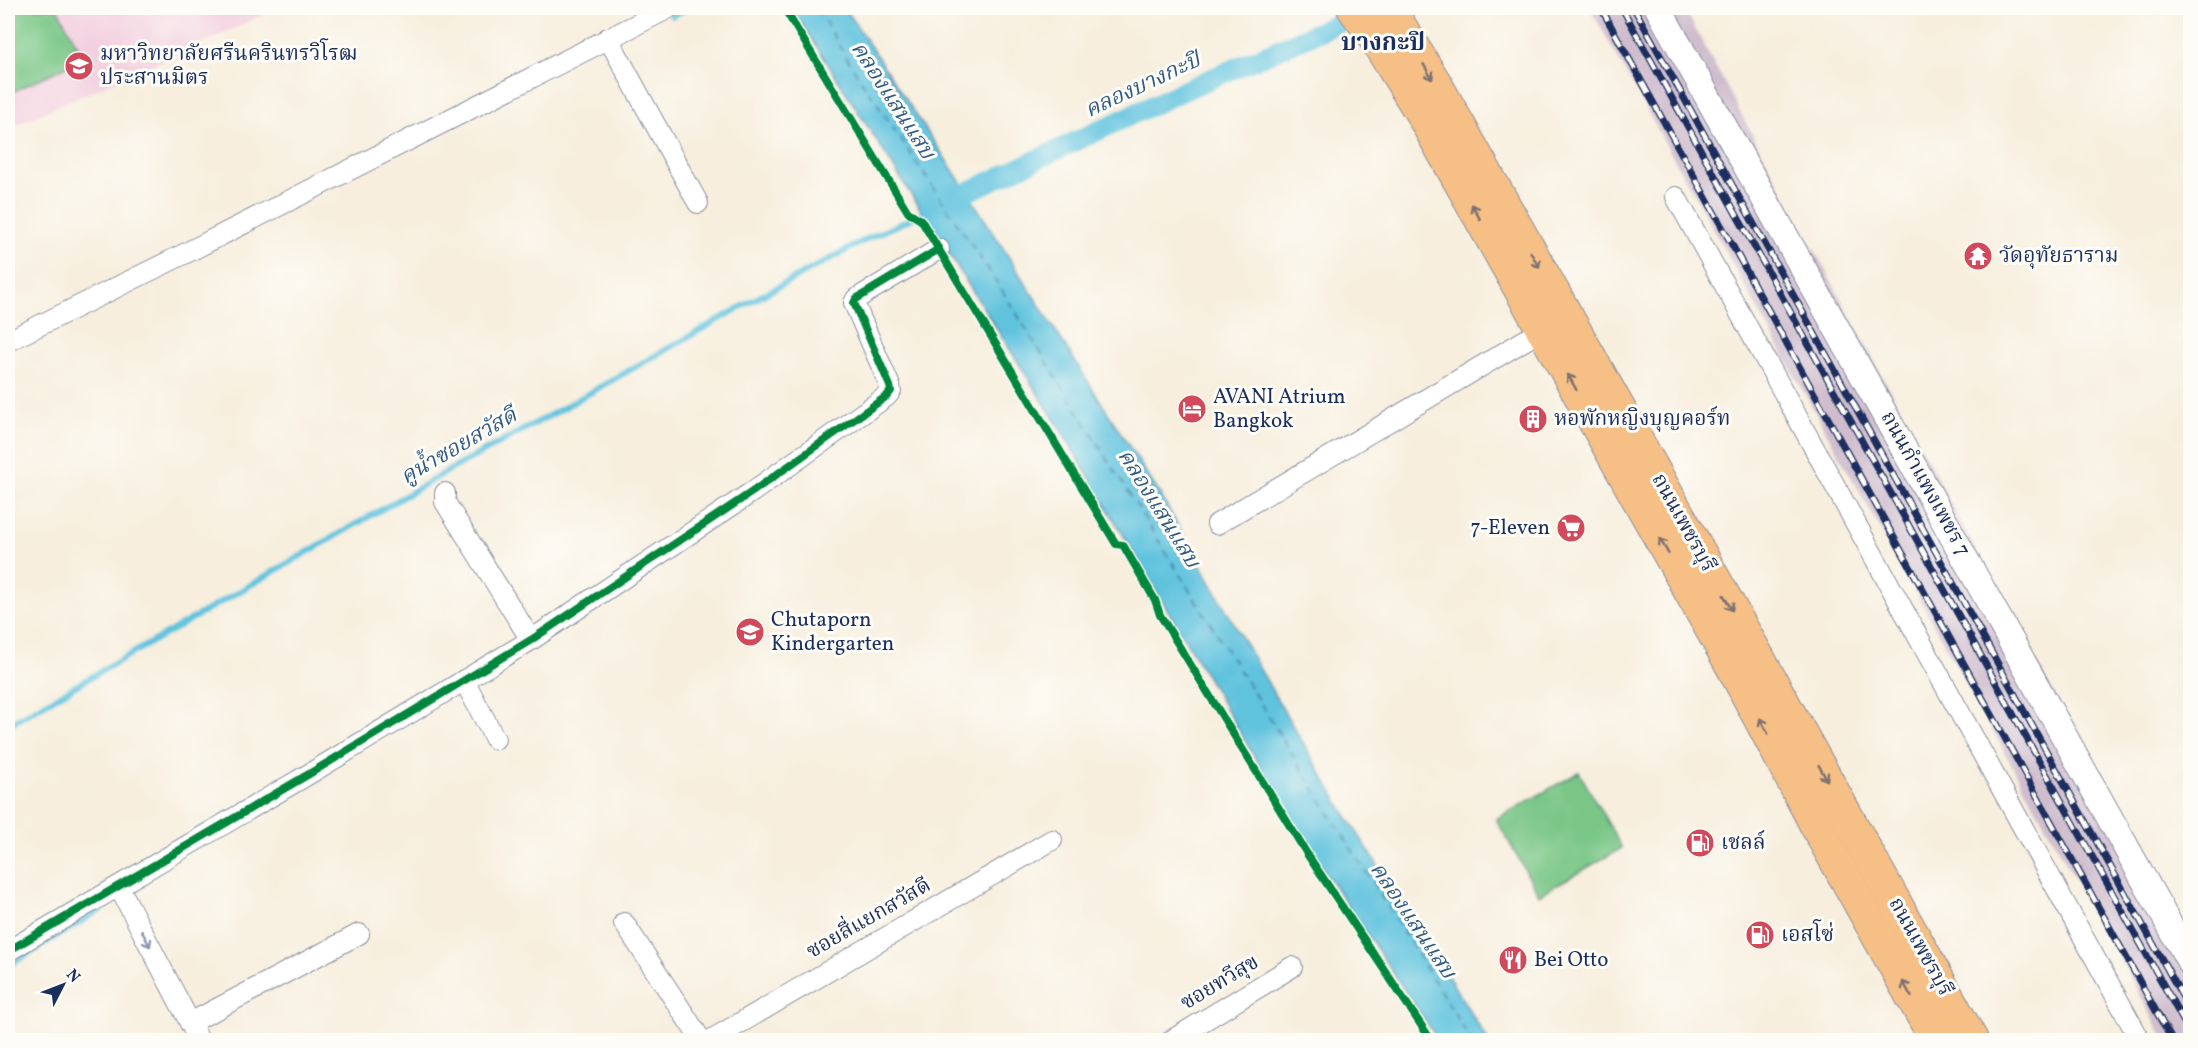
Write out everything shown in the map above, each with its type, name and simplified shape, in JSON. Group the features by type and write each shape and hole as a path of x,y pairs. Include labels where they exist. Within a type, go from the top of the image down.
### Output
{"main road":[{"name":"ถนนเพชรบุรี","path":"1353,8 1386,21 1436,84 1643,480 1734,670 1819,831 1936,1041"},
{"name":"ถนนเพชรบุรี","path":"1386,21 1421,113 1542,330 1643,480 1972,1041"}],"street":[{"path":"8,340 611,45 669,8"},
{"name":"ถนนกำแพงเพชร 7","path":"1658,8 2190,962"},
{"path":"611,45 698,203"},
{"path":"1676,197 2140,1041"},
{"path":"8,951 531,640 752,492 887,396 891,391 890,387 854,303 856,299 939,249"},
{"path":"1217,524 1542,330"},
{"path":"446,493 445,502 531,640"},
{"path":"464,680 495,739"},
{"name":"ซอยสี่แยกสวัสดี","path":"711,1041 1052,840"},
{"path":"119,887 195,1032 359,934"},
{"path":"624,923 701,1041"},
{"name":"ซอยทวีสุข","path":"1172,1041 1292,968"}],"shaded area":[{"name":"มหาวิทยาลัยศรีนครินทรวิโรฒ ประสานมิตร","path":"8,8 277,8 8,128"},
{"path":"1590,8 1684,8 2190,947 2190,1040 2165,1040"}],"green space":[{"path":"8,8 57,8 84,58 8,94"},
{"path":"1579,772 1622,848 1539,895 1496,819"}],"water":[{"name":"คลองแสนแสบ","path":"792,8 845,8 966,190 1164,501 1346,815 1488,1040 1438,1040 1303,839 1058,425"}],"waterway":[{"name":"คูน้ำซอยสวัสดี","path":"672,16 687,8"},
{"name":"คลองบางกะปิ","path":"944,203 1185,90 1373,8"},
{"name":"คูน้ำซอยสวัสดี","path":"8,725 455,467 748,303 867,239 930,210"},
{"name":"คูน้ำซอยสวัสดี","path":"8,966 102,909"}],"ferry route":[{"path":"817,8 851,65 998,284 1471,1040"}],"railway":[{"path":"1601,8 2172,1040"},
{"path":"1622,8 2190,1033"},
{"path":"1634,8 2190,1010"}],"cycle path":[{"path":"784,8 908,212 921,220 1116,544 1123,545 1155,600 1160,615 1307,854 1431,1040"},
{"path":"8,951 531,640 752,492 887,396 891,391 890,386 854,303 856,299 939,249"}],"place":[{"name":"มหาวิทยาลัยศรีนครินทรวิโรฒ ประสานมิตร","path":"79,66"},
{"name":"วัดอุทัยธาราม","path":"1978,256"},
{"name":"AVANI Atrium Bangkok","path":"1192,409"},
{"name":"หอพักหญิงบุญคอร์ท","path":"1533,419"},
{"name":"7-Eleven","path":"1571,528"},
{"name":"Chutaporn Kindergarten","path":"750,632"},
{"name":"เชลล์","path":"1700,843"},
{"name":"เอสโซ่","path":"1760,935"},
{"name":"Bei Otto","path":"1513,960"}],"district":[{"name":"บางกะปิ","path":"1383,44"}]}
